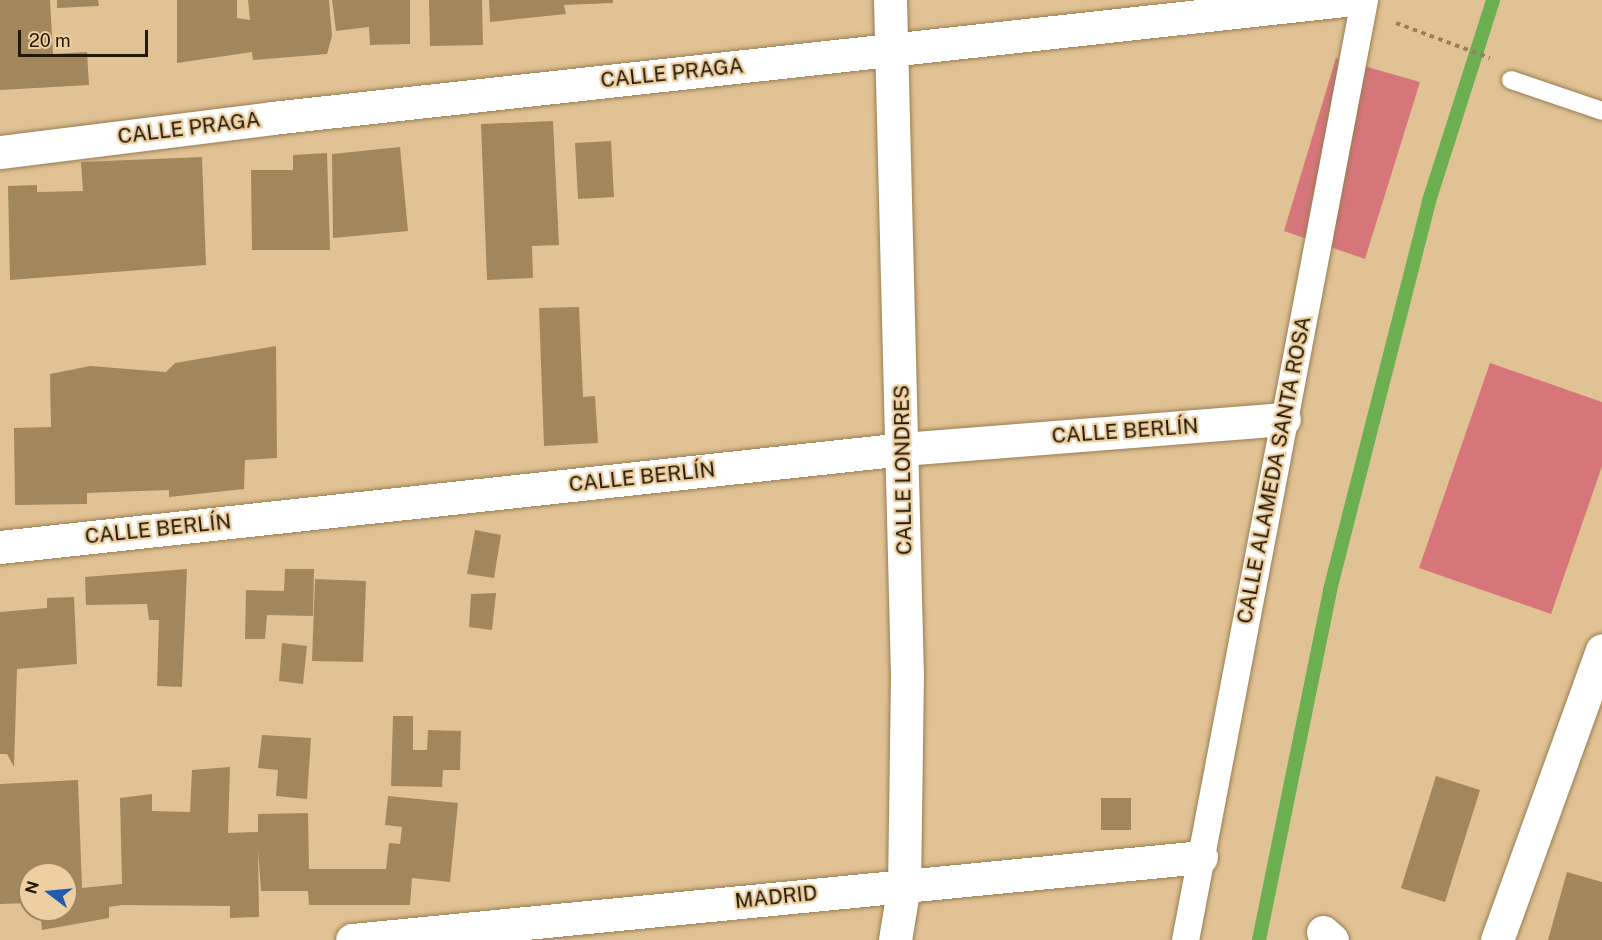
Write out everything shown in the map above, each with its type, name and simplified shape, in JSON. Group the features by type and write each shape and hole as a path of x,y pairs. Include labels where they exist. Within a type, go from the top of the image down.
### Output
{"street":[{"name":"CALLE LONDRES","path":"890,0 907,674 904,885 895,940"},
{"name":"CALLE PRAGA","path":"0,152 890,48 1344,0"},
{"name":"CALLE ALAMEDA SANTA ROSA","path":"1185,940 1364,0"},
{"name":"CALLE BERLÍN","path":"0,546 903,449 1284,419"},
{"path":"1497,940 1602,650"},
{"name":"MADRID","path":"351,940 1201,857"}],"lane":[{"path":"1511,80 1602,111"}],"path":[{"path":"1394,22 1489,57"}],"shaded area":[{"path":"1336,58 1420,82 1365,259 1284,231"},
{"path":"1490,363 1602,402 1602,466 1551,614 1419,568"}],"building":[{"path":"0,0 50,0 53,54 87,52 89,85 0,90"},
{"path":"57,0 98,0 99,6 57,8"},
{"path":"177,0 237,0 237,18 250,20 248,0 329,0 332,36 327,54 253,60 252,52 177,63"},
{"path":"332,0 410,0 410,44 370,45 369,27 336,31"},
{"path":"429,0 482,0 483,45 430,46"},
{"path":"489,0 613,0 613,3 564,5 566,14 490,22"},
{"path":"553,121 559,245 532,246 533,278 487,280 481,124"},
{"path":"611,141 614,197 578,199 575,143"},
{"path":"400,147 408,231 333,238 332,154"},
{"path":"327,153 330,250 252,250 251,170 293,170 293,155"},
{"path":"202,157 206,265 10,280 8,186 37,185 37,192 83,191 81,162"},
{"path":"579,307 583,397 595,396 598,443 544,446 539,308"},
{"path":"276,346 277,458 245,460 244,489 169,497 169,490 87,493 87,504 15,505 14,428 51,427 50,374 90,366 166,372 175,363"},
{"path":"475,530 501,535 494,578 467,574"},
{"path":"187,569 182,687 157,686 159,620 149,620 147,604 86,605 85,577"},
{"path":"285,569 314,569 313,616 267,615 265,639 245,639 246,590 284,591"},
{"path":"315,579 366,581 363,662 312,661"},
{"path":"496,593 492,630 469,627 471,594"},
{"path":"74,597 77,664 17,669 14,767 7,754 0,754 0,612 47,608 47,598"},
{"path":"282,643 307,646 303,684 279,681"},
{"path":"393,716 413,716 413,750 427,750 428,730 461,731 460,770 443,770 442,787 391,786"},
{"path":"262,735 311,738 307,799 276,796 278,770 258,768"},
{"path":"230,767 228,833 258,832 258,814 308,813 309,869 386,869 389,843 400,844 402,827 385,825 388,796 458,803 450,882 412,878 410,905 309,905 308,891 261,891 258,851 259,917 230,918 230,906 122,905 109,907 109,918 42,930 41,922 78,922 78,862 18,862 18,903 0,904 0,784 78,780 82,888 122,884 120,798 152,794 152,811 190,812 192,770"},
{"path":"1436,776 1480,790 1445,902 1401,888"},
{"path":"1101,798 1131,798 1131,830 1101,830"},
{"path":"1567,872 1602,882 1602,940 1548,940"}],"waterway":[{"path":"1259,940 1330,590 1429,201 1493,0"}]}
